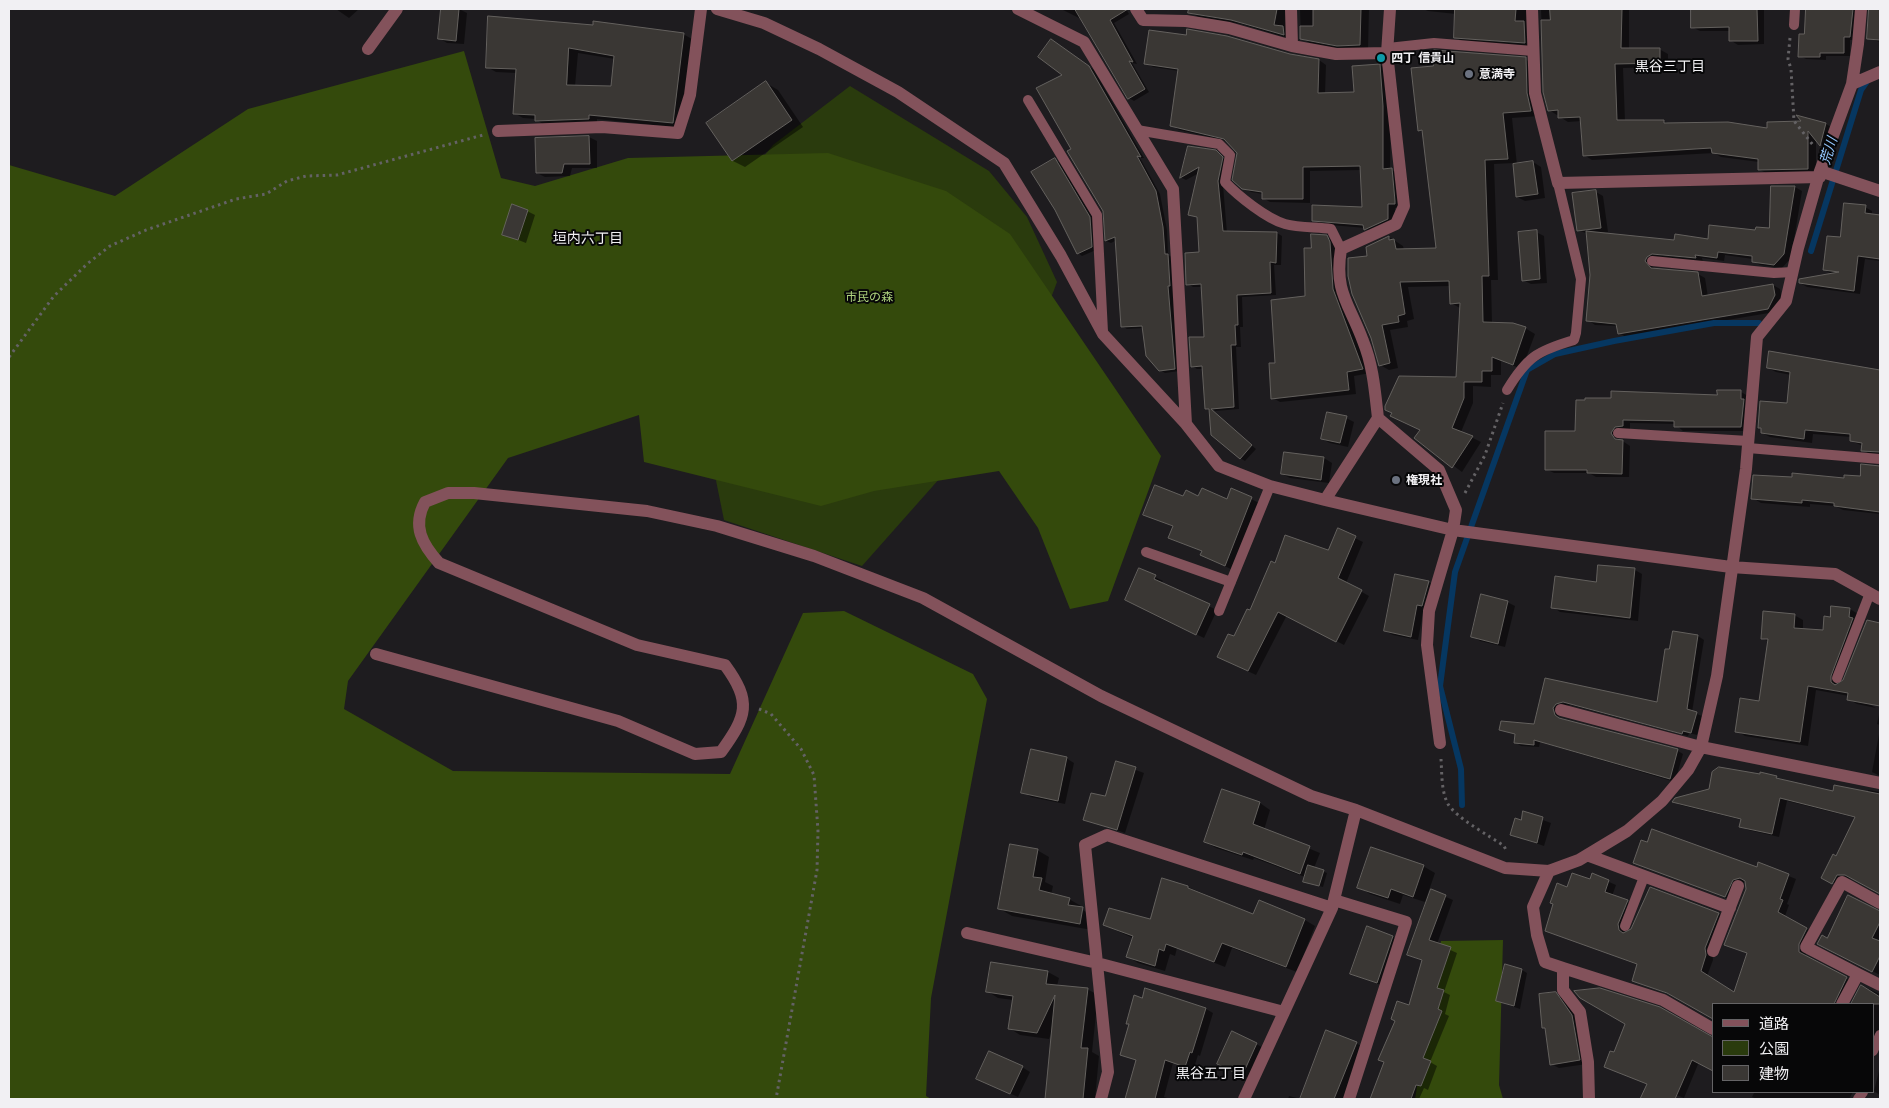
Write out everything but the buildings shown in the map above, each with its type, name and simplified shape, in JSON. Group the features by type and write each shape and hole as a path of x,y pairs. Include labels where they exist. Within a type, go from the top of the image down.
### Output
{"street":[{"path":"368,50 397,9"},
{"path":"498,131 602,127 678,133 690,95 701,9"},
{"path":"717,9 764,23 819,49 898,92 1004,163 1061,256 1103,334 1186,424 1219,466 1270,486 1459,530 1731,567 1835,574 1875,596"},
{"path":"1018,9 1084,42 1173,188 1186,424"},
{"path":"1136,9 1143,20 1186,21 1229,28 1292,46 1336,54 1388,50"},
{"path":"1291,9 1292,46"},
{"path":"1325,500 1378,418 1374,382 1364,342 1339,287 1341,249 1396,224 1404,206 1388,50 1390,9"},
{"path":"1532,9 1535,93 1558,183 1828,175 1880,192"},
{"path":"376,654 618,721 695,754 721,752 737,730 745,702 738,682 725,665 637,645 439,563 426,550 419,527 418,514 425,502 448,493 474,493 647,511 717,526 814,556 922,598 1101,696 1312,796 1356,810 1465,853 1513,868 1549,871 1587,856 1626,831 1662,800 1688,770 1700,747 1717,676 1748,444 1757,337 1786,301 1793,272 1828,175 1827,154 1858,82 1858,44 1861,9"},
{"path":"1858,82 1880,72"},
{"path":"1378,418 1439,470 1456,510 1459,530 1429,611 1427,645 1440,743"},
{"path":"1561,710 1700,747 1880,783"},
{"path":"1244,1099 1333,904 1356,810"},
{"path":"1100,1099 1108,1072 1085,845 1107,835 1333,904 1406,922 1349,1099"},
{"path":"1587,856 1730,908"},
{"path":"1549,871 1533,907 1536,935 1545,962 1663,1000 1712,1028"},
{"path":"1880,903 1842,882 1806,947 1880,985"},
{"path":"1713,952 1738,886"},
{"path":"967,933 1097,963 1284,1012"},
{"path":"1563,968 1563,990 1580,1012 1588,1062 1589,1099"},
{"path":"1843,1003 1858,974"}],"lane":[{"path":"1794,9 1794,26"},
{"path":"1388,50 1434,43 1534,50"},
{"path":"1028,100 1097,215 1103,334"},
{"path":"1137,130 1219,144 1230,155 1225,182 1232,189 1264,213 1285,224 1331,229 1341,249"},
{"path":"1507,390 1531,358 1550,347 1574,340 1576,333 1581,279 1558,183"},
{"path":"1652,261 1774,273 1793,272"},
{"path":"1618,433 1748,444 1880,460"},
{"path":"1219,611 1270,486"},
{"path":"1146,552 1231,582"},
{"path":"1837,678 1875,596"},
{"path":"1625,926 1644,876"},
{"path":"1874,1049 1880,1035"}],"path":[{"path":"1794,26 1788,59 1791,69 1794,121 1817,150 1827,154"},
{"path":"9,356 54,296 87,264 110,246 146,230 236,199 266,194 287,181 306,176 337,176 498,131"},
{"path":"1470,488 1485,456 1507,390"},
{"path":"745,702 772,714 801,749 814,775 818,831 817,870 776,1099"},
{"path":"1440,743 1442,782 1448,805 1464,819 1504,846 1511,857 1513,868"}],"green space":[{"path":"464,51 501,178 535,186 628,158 828,153 946,191 1010,234 1161,456 1108,601 1070,609 1038,528 999,471 874,491 821,506 644,462 639,415 508,458 348,681 344,709 453,771 730,774 803,613 844,611 973,674 987,699 931,998 926,1096 931,1099 9,1099 9,165 115,196 248,109"},
{"name":"市民の森","path":"850,86 989,171 1027,217 1057,282 1020,380 956,460 862,566 724,520 690,352 724,205 773,145"},
{"path":"1503,940 1499,1085 1503,1099 1415,1099 1441,941"}],"waterway":[{"name":"荒川","path":"1811,251 1861,90 1868,80"},
{"path":"1462,805 1461,769 1440,686 1455,572 1527,370 1555,354 1614,341 1714,323 1759,323"}],"place":[{"name":"四丁 信貴山","path":"1381,58"},
{"name":"意満寺","path":"1469,74"},
{"name":"権現社","path":"1396,480"}],"district":[{"name":"黒谷三丁目","path":"1670,67"},
{"name":"垣内六丁目","path":"588,239"},
{"name":"黒谷五丁目","path":"1211,1074"}]}
